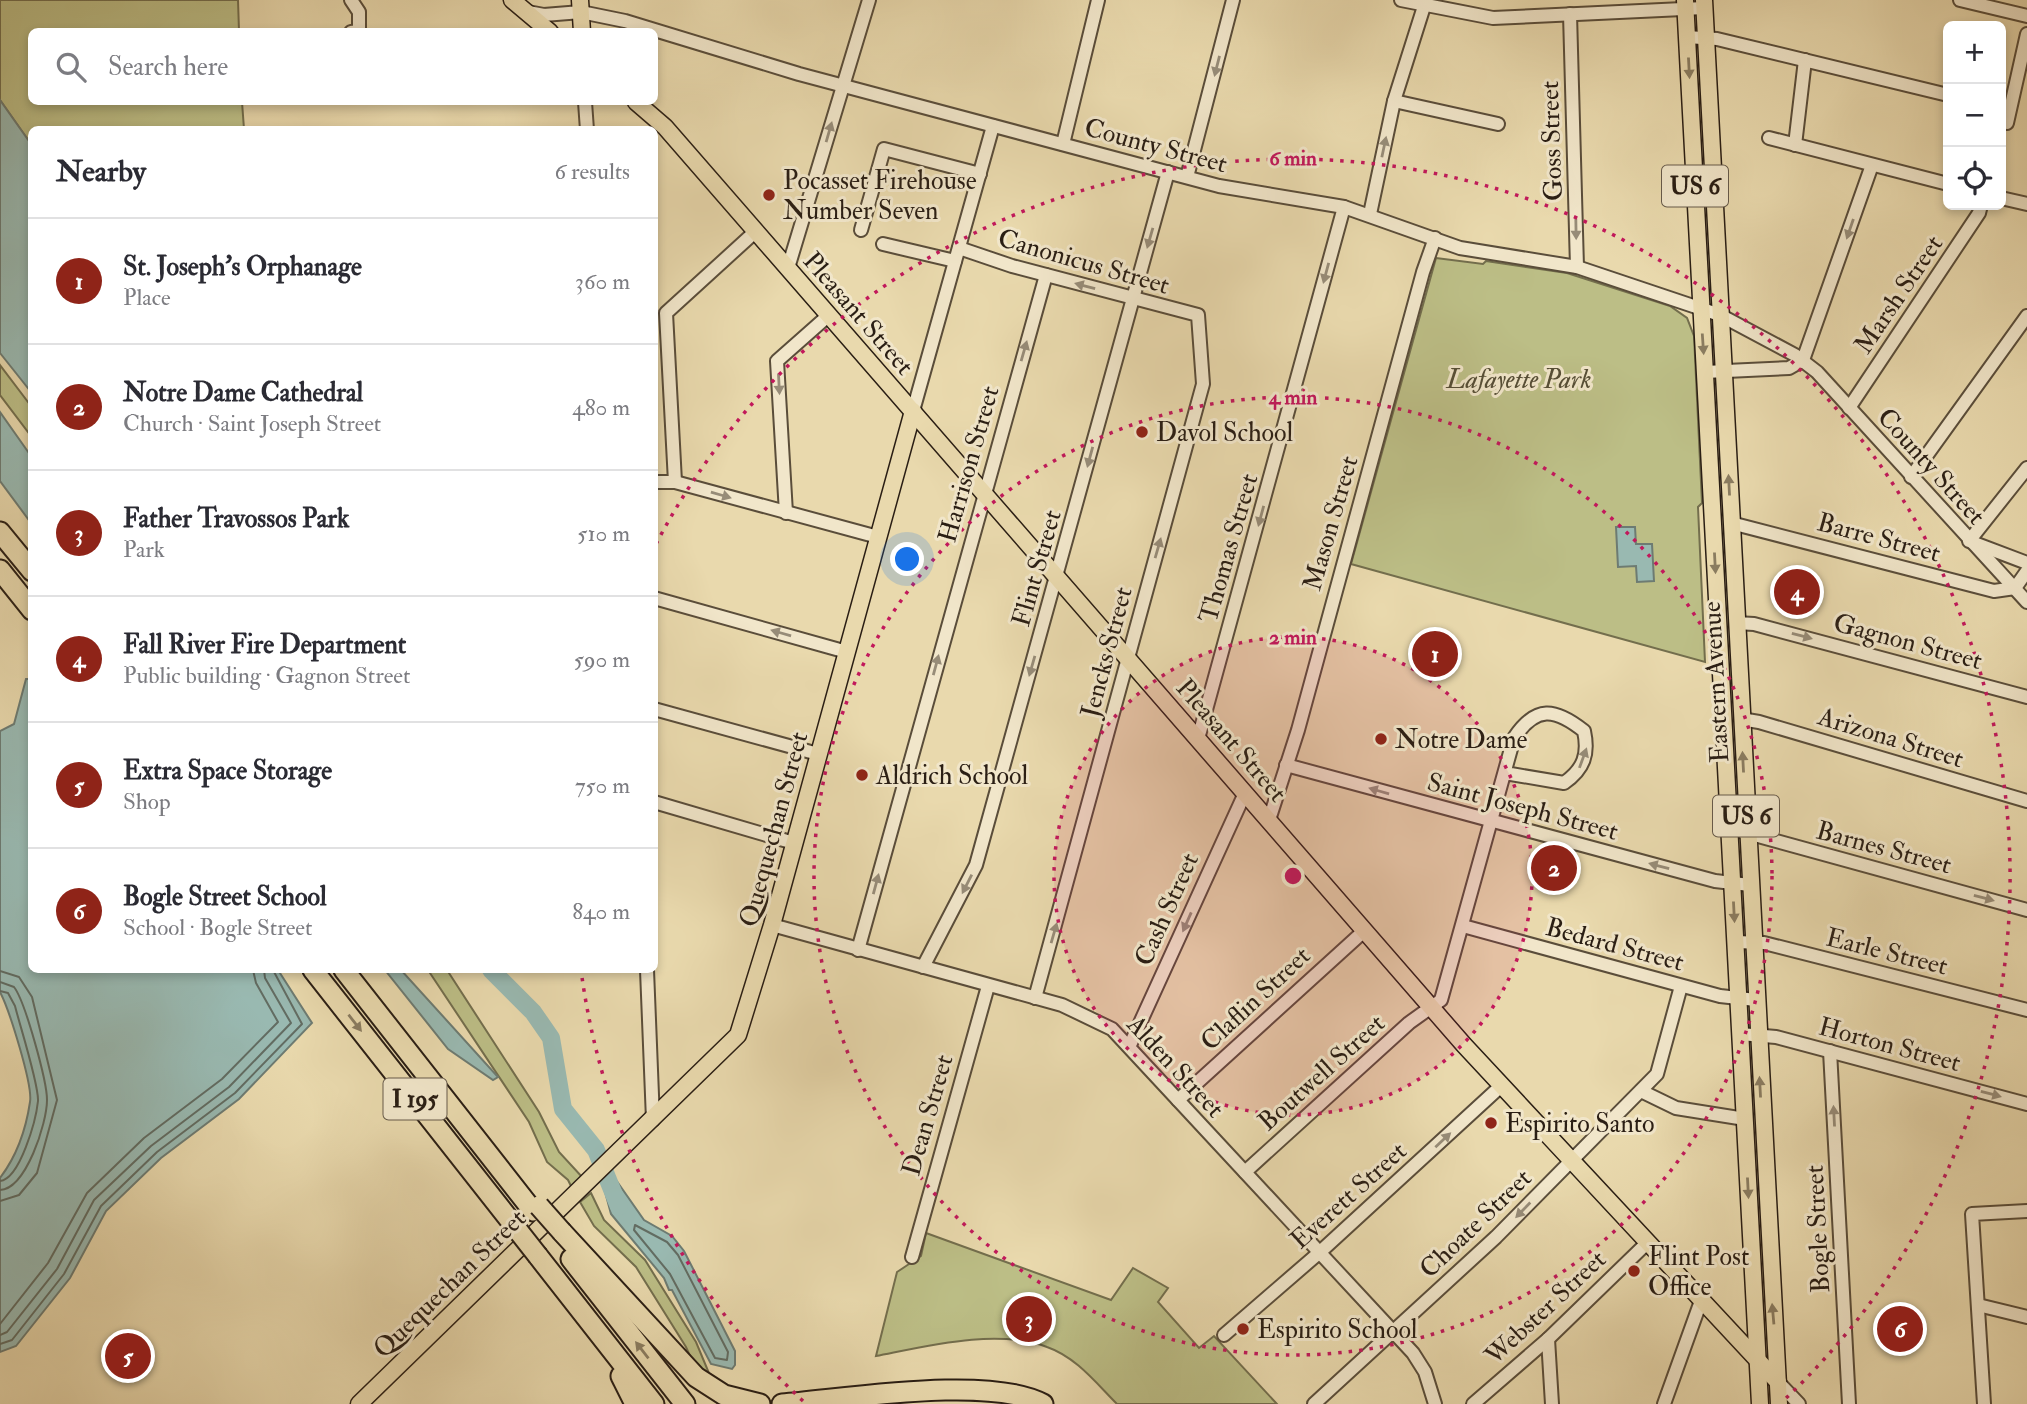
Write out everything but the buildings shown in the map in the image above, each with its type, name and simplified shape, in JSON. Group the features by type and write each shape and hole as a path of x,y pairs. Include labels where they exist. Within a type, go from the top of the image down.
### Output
{"highway":[{"path":"0,532 28,566"},
{"path":"0,570 28,605"},
{"name":"I 195","path":"315,973 654,1404"},
{"name":"I 195","path":"346,973 473,1134 559,1235 685,1404"},
{"path":"559,1235 701,1381 724,1395 760,1404"},
{"path":"597,1332 635,1404"},
{"path":"782,1404 975,1390 1013,1393 1043,1404"}],"main road":[{"path":"512,0 546,28"},
{"name":"Eastern Avenue","path":"1686,4 1760,1404"},
{"name":"Eastern Avenue","path":"1704,4 1779,1404"},
{"path":"581,6 582,28"},
{"name":"Pleasant Street","path":"639,105 665,127 756,230 1430,1008 1778,1382"},
{"name":"Quequechan Street","path":"359,1404 738,1035 772,925 913,411"}],"street":[{"path":"351,0 359,12 359,28"},
{"path":"788,268 869,0"},
{"path":"1063,144 1098,0"},
{"path":"1187,177 1233,0"},
{"path":"1401,0 1426,3 1475,17 1570,14 1704,4"},
{"path":"1960,0 2027,16"},
{"path":"1370,214 1394,101 1426,3"},
{"name":"County Street","path":"528,12 556,15 581,6 648,28"},
{"name":"Goss Street","path":"1570,14 1577,267"},
{"name":"County Street","path":"658,31 842,86 1239,191 1344,207 1479,252 1577,267 1701,307 1803,360 2027,602"},
{"path":"2006,114 2027,34"},
{"path":"1688,37 1706,37 1943,94"},
{"path":"1795,145 1805,60"},
{"path":"1394,101 1498,124"},
{"path":"585,105 587,126"},
{"name":"Quequechan Street","path":"913,411 993,126"},
{"path":"1769,138 1943,183"},
{"path":"861,230 884,149 980,174"},
{"path":"1705,372 1789,368 1803,360 1872,165"},
{"name":"Flint Street","path":"923,967 976,865 1058,577 1168,172"},
{"path":"2006,199 2027,204"},
{"name":"Thomas Street","path":"1198,739 1344,207"},
{"name":"Marsh Street","path":"1849,408 1980,210"},
{"path":"675,482 666,313 756,230"},
{"name":"Mason Street","path":"1269,820 1423,272 1436,238"},
{"name":"Canonicus Street","path":"883,243 957,255 1046,275 1198,315"},
{"name":"Harrison Street","path":"858,950 1046,275"},
{"path":"786,513 778,361 829,315"},
{"name":"Jencks Street","path":"1035,998 1077,852 1126,657 1203,384 1198,315"},
{"path":"1911,477 2027,316"},
{"path":"2027,468 1969,541 2027,563"},
{"path":"658,482 675,482 878,537"},
{"name":"Barre Street","path":"1731,523 1990,590 2015,588"},
{"path":"2015,588 2027,570"},
{"path":"658,599 847,652"},
{"name":"Gagnon Street","path":"1736,623 1754,624 2027,697"},
{"path":"658,710 818,754"},
{"path":"1430,1008 1441,1000 1514,738 1525,722 1535,715 1545,713 1567,717 1584,731 1587,747 1584,762 1575,775 1564,783 1505,773"},
{"name":"Arizona Street","path":"1741,719 2027,801"},
{"name":"Saint Joseph Street","path":"1286,765 1732,884 1750,885"},
{"name":"Cash Street","path":"1130,1045 1245,793"},
{"path":"658,803 794,843"},
{"name":"Barnes Street","path":"1729,828 2027,910"},
{"name":"Alden Street","path":"772,925 1035,998 1093,1017 1130,1045 1420,1361 1435,1404"},
{"name":"Bedard Street","path":"1463,926 1681,986 1738,1000 1756,1000"},
{"name":"Claflin Street","path":"1178,1100 1364,931"},
{"name":"Earle Street","path":"1735,942 1753,942 2027,1010"},
{"path":"647,973 653,1119"},
{"name":"Dean Street","path":"912,1256 988,986"},
{"name":"Choate Street","path":"1314,1404 1496,1237 1657,1074 1681,986"},
{"name":"Boutwell Street","path":"1245,1172 1409,1023 1430,1008"},
{"name":"Horton Street","path":"1740,1034 1758,1034 1830,1051 2027,1104"},
{"name":"Bogle Street","path":"1830,1051 1849,1404"},
{"name":"Everett Street","path":"1224,1335 1320,1252 1501,1086"},
{"path":"1641,1091 1676,1108 1745,1119"},
{"path":"1984,1404 1972,1214 2027,1211"},
{"name":"Webster Street","path":"1473,1404 1548,1339 1647,1243"},
{"path":"1664,1404 1701,1301"},
{"path":"1979,1305 2027,1317"},
{"path":"1548,1339 1552,1404"},
{"name":"Pleasant Street","path":"1778,1382 1799,1404"}],"green space":[{"path":"0,0 238,0 239,28 28,28 28,105 242,105 244,126 28,126 28,140 0,100"},
{"name":"Lafayette Park","path":"1436,258 1483,264 1486,261 1567,273 1670,306 1687,318 1694,336 1702,503 1698,507 1705,662 1351,564"},
{"path":"0,365 28,402 28,432 0,395"},
{"path":"430,973 449,973 539,1112 559,1152 583,1178 572,1188 568,1180 547,1162 529,1122"},
{"path":"591,1193 604,1220 645,1260 696,1342 716,1390 700,1378 686,1347 636,1267 594,1226 580,1202"},
{"path":"926,1233 1111,1300 1133,1268 1168,1288 1158,1302 1199,1348 1214,1336 1277,1404 1117,1404 1085,1371 1057,1351 1006,1339 962,1341 876,1356 897,1272 921,1256"}],"water":[{"path":"0,100 28,140 28,388 0,353"},
{"path":"0,412 28,452 28,519 0,481"},
{"path":"1616,527 1635,527 1636,544 1652,544 1654,581 1637,582 1636,566 1618,567"},
{"path":"28,679 28,973 280,973 312,1023 239,1099 161,1158 106,1211 70,1278 16,1346 0,1352 0,1178 20,1142 30,1102 24,1064 0,992 0,731 14,724"},
{"path":"387,973 404,973 498,1077 493,1080 448,1049"},
{"path":"616,1180 644,1220 672,1236 684,1251 735,1351 735,1365 732,1369 711,1364 664,1278 611,1214 604,1188"}],"waterway":[{"path":"494,973 533,1012 551,1038 563,1109 596,1150 619,1207"}],"place":[{"name":"Pocasset Firehouse Number Seven","path":"769,195"},
{"name":"Davol School","path":"1142,432"},
{"name":"Fall River Fire Department","path":"1797,592"},
{"name":"St. Joseph's Orphanage","path":"1435,654"},
{"name":"Notre Dame","path":"1381,739"},
{"name":"Aldrich School","path":"862,775"},
{"name":"Notre Dame Cathedral","path":"1554,868"},
{"name":"Espirito Santo","path":"1491,1123"},
{"name":"Flint Post Office","path":"1634,1271"},
{"name":"Father Travossos Park","path":"1029,1319"},
{"name":"Espirito School","path":"1243,1329"},
{"name":"Bogle Street School","path":"1900,1329"},
{"name":"Extra Space Storage","path":"128,1356"}]}
